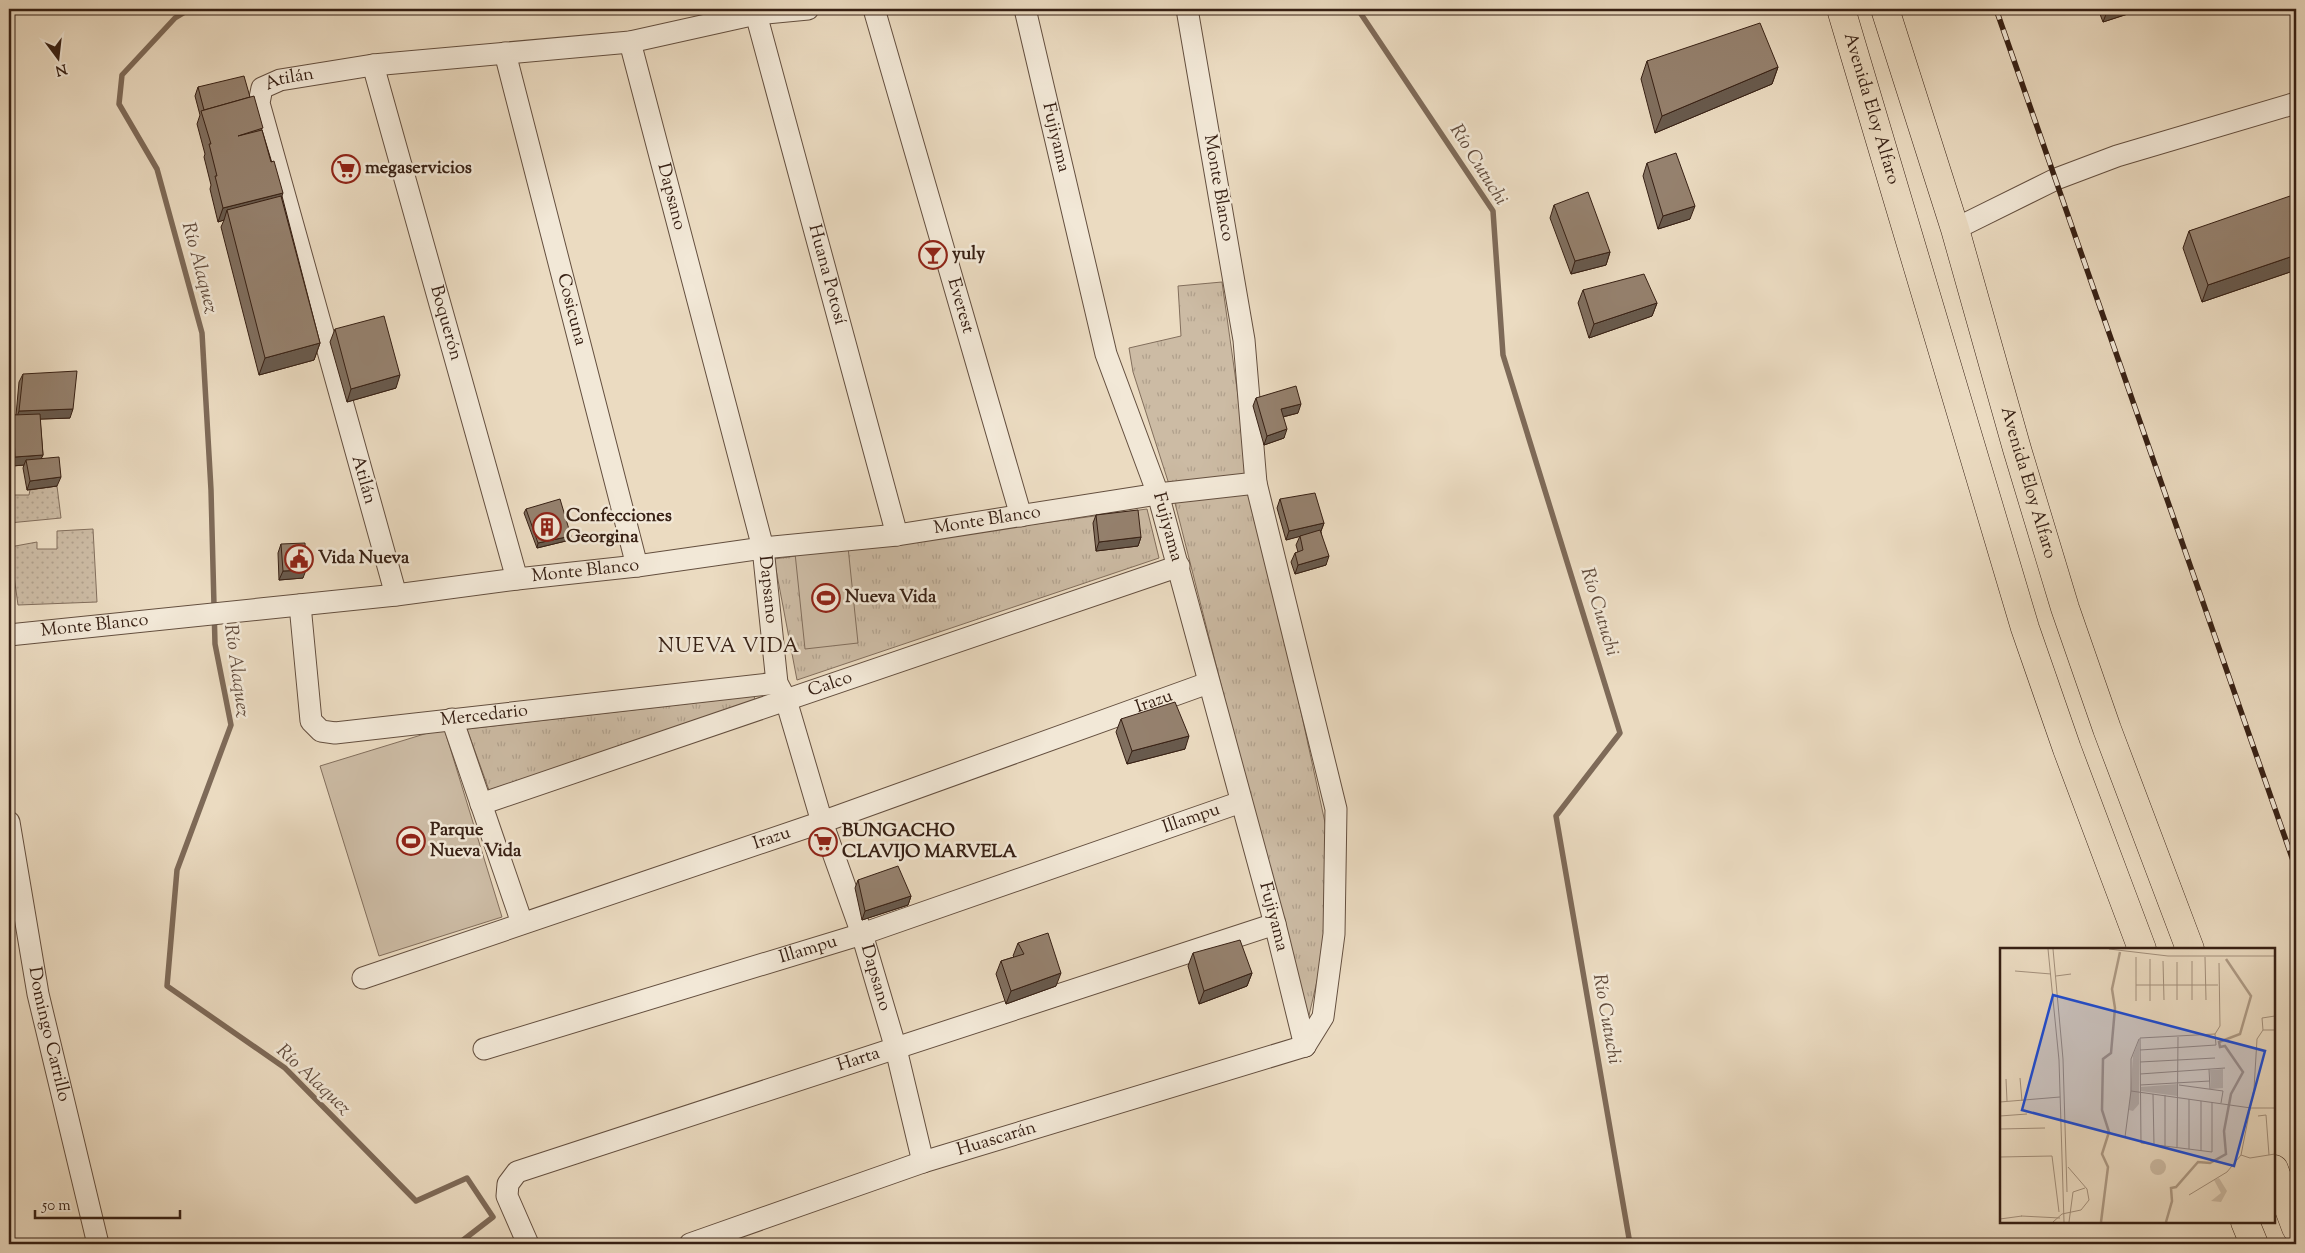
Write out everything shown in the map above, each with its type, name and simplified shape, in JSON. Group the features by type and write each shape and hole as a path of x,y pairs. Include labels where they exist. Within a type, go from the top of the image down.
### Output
{"main road":[{"name":"Avenida Eloy Alfaro","path":"1841,9 2025,628 2067,749 2142,948"},
{"name":"Avenida Eloy Alfaro","path":"1885,9 1955,229 2017,449 2065,608 2107,730 2190,948"},
{"path":"2275,1172 2296,1228"},
{"path":"2245,1223 2254,1244"}],"street":[{"name":"Atilán","path":"396,595 258,104 262,88 280,80 373,65 630,42 756,14 808,9"},
{"name":"Everest","path":"874,9 1021,516"},
{"name":"Fujiyama","path":"1025,9 1106,354 1158,494 1179,566 1208,683 1275,924 1305,1046"},
{"name":"Monte Blanco","path":"9,635 300,606 637,566 763,548 897,536 1158,494 1256,483 1244,340 1187,9"},
{"name":"Huana Potosí","path":"756,14 897,536"},
{"name":"Dapsano","path":"630,42 763,548 782,691 822,822 862,934 896,1049 923,1162"},
{"name":"Cosicuna","path":"504,53 637,566"},
{"name":"Boquerón","path":"373,65 518,579"},
{"path":"1955,229 2056,178 2117,156 2296,103"},
{"path":"1256,483 1336,809 1334,934 1323,1017 1305,1046"},
{"name":"Calco","path":"481,804 782,691 1179,566"},
{"name":"Mercedario","path":"300,606 311,721 321,731 335,733 452,719 782,691"},
{"name":"Irazu","path":"363,978 822,822 1208,683"},
{"path":"452,719 522,923"},
{"name":"Illampu","path":"484,1049 862,934 1242,802"},
{"name":"Domingo Carrillo","path":"9,822 38,994 98,1244"},
{"name":"Harta","path":"528,1244 507,1196 508,1184 517,1172 1275,924"},
{"name":"Huascarán","path":"690,1244 923,1162 1305,1046"}],"green space":[{"path":"1222,282 1248,467 1329,841 1327,938 1307,1024 1175,503 1133,372 1129,348 1181,336 1178,286"},
{"path":"57,486 61,518 9,523 9,495 29,495 30,490"},
{"path":"1147,509 1159,558 797,680 774,559"},
{"path":"93,529 97,602 18,605 10,547 37,542 37,549 57,549 57,531"},
{"name":"Nueva Vida","path":"848,547 858,643 805,649 795,553"},
{"path":"754,696 756,703 489,790 467,729"},
{"name":"Parque Nueva Vida","path":"444,728 502,917 379,956 320,766"}],"building":[{"path":"1760,23 1778,67 1662,116 1647,61"},
{"path":"244,76 250,97 204,110 198,87"},
{"path":"254,96 263,128 238,136 262,130 271,162 274,161 283,193 223,208 209,144 211,144 201,111"},
{"path":"1676,153 1695,206 1663,216 1647,163"},
{"path":"1588,192 1610,252 1575,261 1554,205"},
{"path":"2293,195 2296,204 2296,255 2208,285 2189,231"},
{"path":"281,196 320,343 265,358 227,210"},
{"path":"1644,274 1657,303 1594,324 1583,290"},
{"path":"384,316 400,375 351,389 335,329"},
{"path":"77,371 73,409 19,411 23,374"},
{"path":"1296,386 1301,404 1281,409 1287,429 1267,436 1256,398"},
{"path":"40,414 43,455 15,457 13,415"},
{"path":"59,457 61,477 30,481 26,460"},
{"path":"1315,493 1324,523 1289,531 1280,499"},
{"name":"Confecciones Georgina","path":"560,499 571,536 538,543 526,509"},
{"path":"1138,510 1141,537 1099,542 1096,515"},
{"path":"1320,530 1329,556 1298,565 1295,553 1303,550 1300,536"},
{"path":"305,543 306,570 283,571 281,544"},
{"path":"1175,702 1189,736 1132,751 1121,719"},
{"path":"898,866 911,896 865,911 858,880"},
{"path":"1048,933 1061,973 1011,991 1001,961 1024,954 1018,943"},
{"path":"1240,940 1252,973 1204,991 1193,953"}],"waterway":[{"name":"Río Alaquez","path":"190,9 175,18 122,75 119,104 157,169 202,333 211,490 215,644 231,725 177,870 167,986 285,1068 416,1201 467,1178 493,1217 458,1244"},
{"name":"Río Cutuchi","path":"1361,9 1361,14 1493,211 1503,355 1620,733 1556,816 1630,1244"}],"railway":[{"path":"1996,9 2296,869"}],"place":[{"name":"megaservicios","path":"346,169"},
{"name":"yuly","path":"933,255"},
{"name":"Confecciones Georgina","path":"547,527"},
{"name":"Vida Nueva","path":"299,559"},
{"name":"Nueva Vida","path":"826,598"},
{"name":"Parque Nueva Vida","path":"411,841"},
{"name":"BUNGACHO CLAVIJO MARVELA","path":"823,842"}],"district":[{"name":"NUEVA VIDA","path":"729,647"}]}
